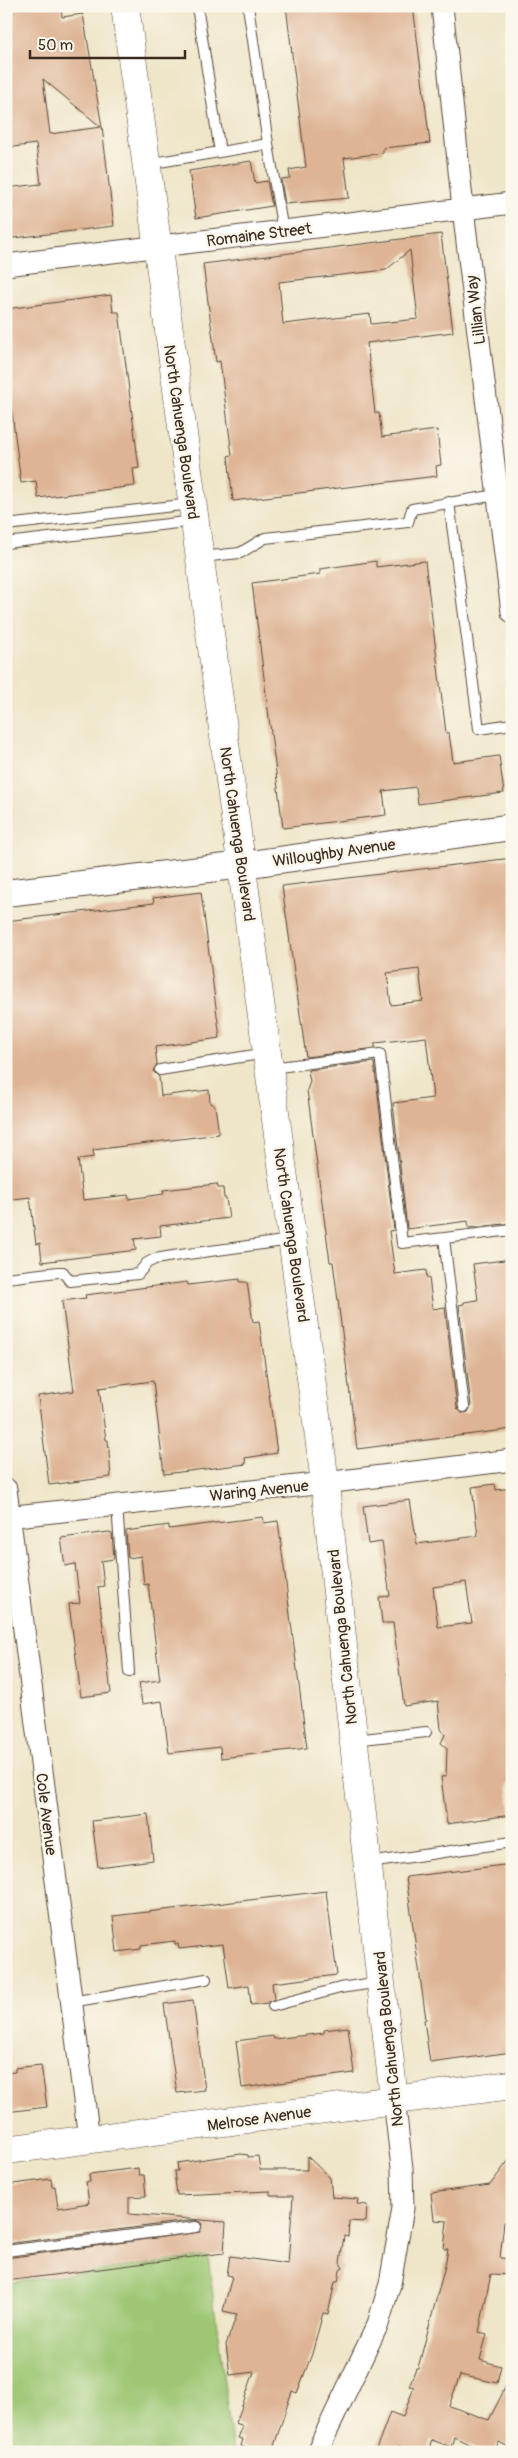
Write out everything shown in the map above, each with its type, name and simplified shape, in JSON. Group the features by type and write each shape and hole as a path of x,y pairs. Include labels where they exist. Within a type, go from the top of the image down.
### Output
{"main road":[{"name":"North Cahuenga Boulevard","path":"125,6 156,246 243,865 325,1483 394,2099"},
{"name":"Melrose Avenue","path":"6,2150 512,2085"}],"street":[{"name":"Lillian Way","path":"442,6 463,209 512,612"},
{"name":"Romaine Street","path":"6,265 512,203"},
{"name":"Willoughby Avenue","path":"6,893 243,865 512,827"},
{"name":"Waring Avenue","path":"8,1517 325,1483 512,1460"},
{"name":"Cole Avenue","path":"6,1489 8,1517 88,2139"},
{"name":"North Cahuenga Boulevard","path":"317,2452 378,2324 390,2284 403,2208 402,2168 394,2099"}],"lane":[{"path":"197,6 220,152"},
{"path":"248,6 282,231"},
{"path":"146,164 268,144"},
{"path":"199,557 240,553 265,538 408,522 412,509 498,495"},
{"path":"449,502 479,729 512,724"},
{"path":"6,525 193,512"},
{"path":"6,543 193,512"},
{"path":"160,1070 269,1060 380,1054 402,1243 512,1230"},
{"path":"444,1238 464,1407"},
{"path":"6,1278 63,1272 70,1281 81,1282 138,1274 155,1259 292,1240"},
{"path":"117,1505 129,1672"},
{"path":"353,1740 426,1732"},
{"path":"368,1863 512,1842"},
{"path":"71,2002 206,1979"},
{"path":"273,2006 340,1988 382,1982"},
{"path":"6,2251 196,2227"}],"green space":[{"path":"208,2256 233,2452 6,2452 6,2283"}],"building":[{"path":"6,6 61,6 62,17 83,14 102,127 114,226 6,239 6,188 41,184 36,144 6,148","holes":["43,79 101,127 50,134"]},
{"path":"286,6 413,6 430,143 383,148 383,153 344,158 349,198 285,204 281,179 290,178 289,170 306,167"},
{"path":"251,161 255,183 267,181 272,206 196,218 189,171"},
{"path":"441,234 453,332 367,343 375,413 379,413 382,437 437,430 441,465 436,466 437,476 233,501 228,456 232,455 220,361 216,362 203,264","holes":["410,250 418,319 371,324 370,314 283,324 279,282 386,270"]},
{"path":"111,295 113,312 119,312 139,468 133,469 135,486 38,498 36,481 21,483 6,365 6,309"},
{"path":"376,561 376,567 425,561 446,733 449,733 453,762 499,756 504,793 418,804 416,787 383,791 386,815 283,828 252,583 320,574 320,569"},
{"path":"512,858 512,1223 469,1228 468,1221 407,1229 393,1103 433,1098 426,1037 375,1043 375,1048 306,1057 282,886","holes":["419,969 423,1001 391,1005 387,973"]},
{"path":"201,892 220,1038 155,1047 157,1064 153,1071 159,1077 161,1096 209,1090 210,1103 215,1106 219,1134 93,1150 94,1157 78,1159 83,1200 128,1195 129,1199 164,1194 163,1190 217,1184 218,1188 223,1188 229,1218 160,1226 161,1236 134,1239 136,1250 42,1262 40,1243 36,1244 30,1197 6,1200 6,921 154,903 153,898"},
{"path":"374,1062 394,1230 389,1231 395,1274 426,1270 427,1278 429,1278 433,1309 445,1307 457,1408 462,1413 468,1412 471,1406 459,1305 464,1304 464,1302 478,1300 473,1264 512,1259 512,1429 357,1449 333,1262 330,1262 307,1090 310,1082 308,1070"},
{"path":"240,1279 240,1282 247,1282 253,1322 259,1321 277,1453 245,1458 246,1464 164,1474 153,1381 99,1388 106,1440 108,1440 111,1477 49,1485 38,1396 74,1391 62,1301 86,1298 85,1295 187,1282 188,1285"},
{"path":"495,1484 496,1490 512,1488 512,1671 505,1672 512,1729 512,1783 507,1784 511,1815 447,1824 441,1777 446,1776 447,1748 441,1743 445,1735 441,1729 438,1701 404,1706 393,1623 382,1623 379,1597 390,1596 382,1542 368,1544 363,1506 410,1500 417,1544 478,1536 472,1487","holes":["466,1582 472,1623 438,1627 433,1587"]},
{"path":"263,1517 264,1523 278,1521 307,1748 221,1758 220,1747 169,1753 162,1701 142,1704 139,1683 160,1680 148,1584 144,1585 141,1556 128,1558 126,1531 169,1525 169,1529"},
{"path":"112,1533 114,1559 101,1561 104,1586 98,1587 111,1693 81,1697 69,1604 80,1603 75,1564 65,1566 61,1538"},
{"path":"148,1814 153,1860 98,1867 92,1821"},
{"path":"512,1864 512,2052 430,2063 424,2020 426,2019 406,1877"},
{"path":"326,1891 337,1975 272,1983 274,1999 267,2003 251,2005 249,1985 229,1988 223,1944 179,1949 175,1941 141,1945 141,1949 117,1952 113,1916"},
{"path":"193,2000 205,2090 177,2093 164,2004"},
{"path":"348,2027 354,2073 242,2088 236,2041 273,2036 274,2039 324,2033 324,2030"},
{"path":"41,2065 47,2107 6,2112 6,2073 15,2072 15,2068"},
{"path":"241,2154 248,2155 248,2157 258,2156 260,2170 307,2170 307,2156 330,2178 332,2197 358,2199 357,2204 367,2205 366,2222 349,2221 348,2237 344,2236 340,2263 343,2268 340,2270 338,2282 335,2282 328,2314 323,2313 312,2354 297,2393 292,2391 272,2452 244,2452 246,2448 241,2446 243,2439 238,2438 243,2426 236,2423 254,2372 230,2375 226,2345 237,2314 223,2311 232,2276 227,2275 230,2256 288,2264 293,2196 270,2196 270,2191 177,2195 174,2171 178,2171 177,2163"},
{"path":"512,2156 512,2222 504,2222 500,2258 512,2259 512,2275 491,2274 479,2332 487,2334 480,2360 501,2366 497,2383 460,2375 449,2406 489,2420 512,2374 512,2449 499,2442 494,2452 485,2452 454,2437 451,2447 432,2440 428,2452 411,2452 398,2447 396,2452 375,2452 390,2412 403,2417 414,2387 409,2386 416,2368 418,2368 445,2266 448,2249 444,2249 447,2221 434,2220 431,2193 490,2185"},
{"path":"138,2168 139,2175 144,2175 146,2196 129,2197 129,2214 226,2222 224,2253 6,2281 6,2258 200,2232 202,2223 195,2220 6,2244 6,2185 51,2179 52,2187 55,2186 58,2208 89,2203 86,2182 90,2182 89,2174"}]}
